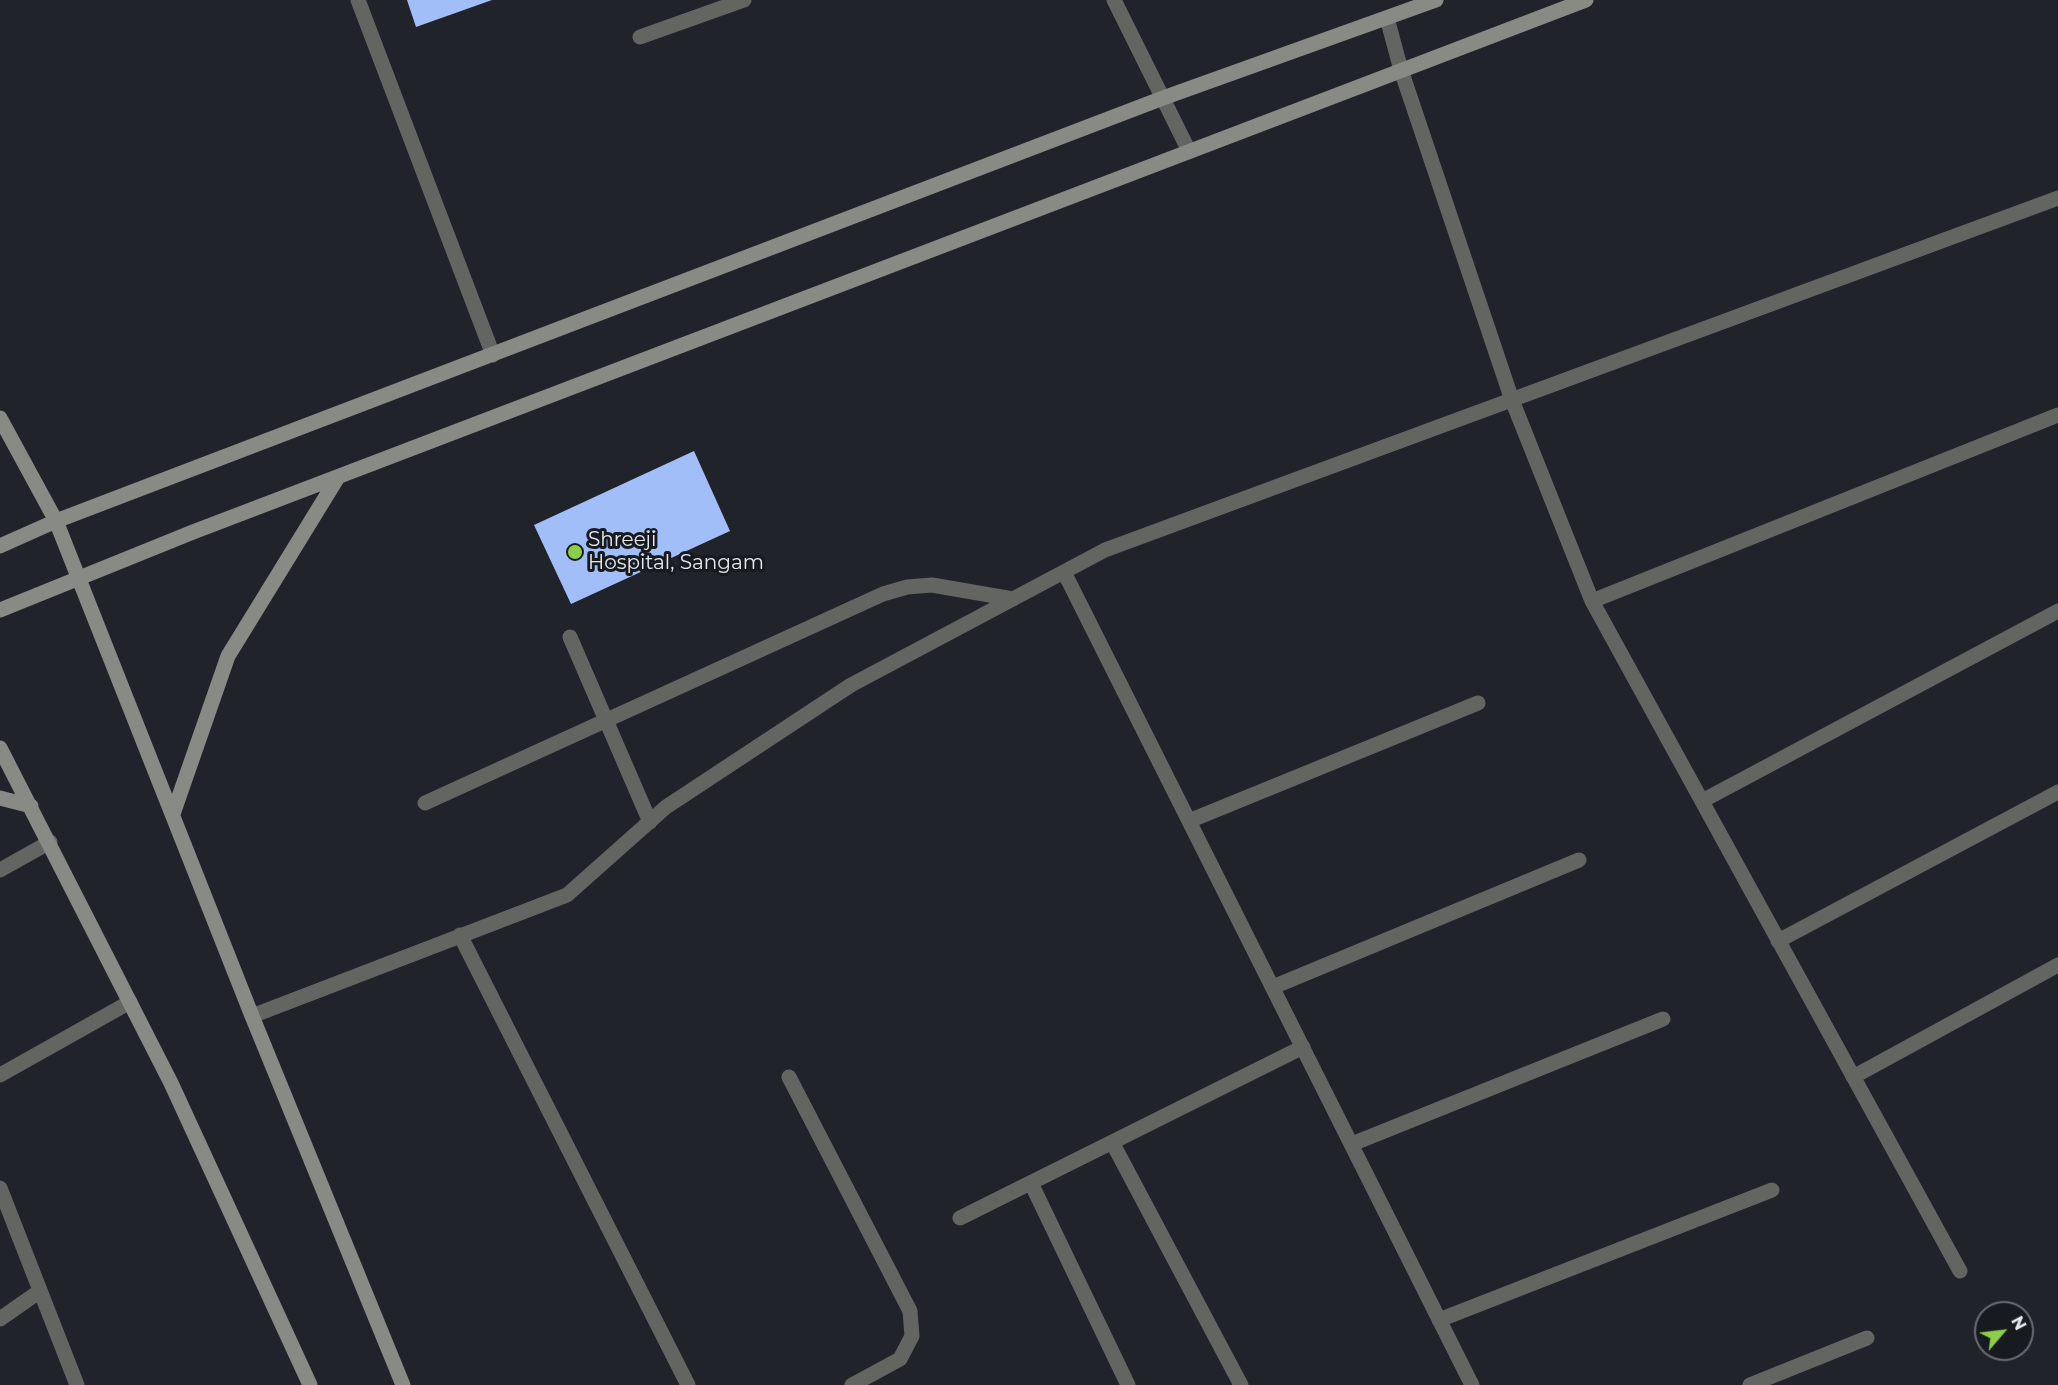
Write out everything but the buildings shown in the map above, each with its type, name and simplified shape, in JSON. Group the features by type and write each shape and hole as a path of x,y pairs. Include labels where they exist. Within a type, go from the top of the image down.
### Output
{"main road":[{"path":"0,546 56,521 1163,98 1436,0"},
{"path":"0,610 338,477 1586,0"},
{"path":"0,418 56,521 252,1016 403,1385"},
{"path":"173,814 228,656 338,477"},
{"path":"0,748 50,842 176,1094 310,1385"},
{"path":"0,798 31,806"}],"street":[{"path":"358,0 493,355"},
{"path":"640,36 744,0"},
{"path":"1114,0 1189,151"},
{"path":"1387,18 1401,70 1512,400 1592,601 1960,1271"},
{"path":"252,1016 567,895 666,807 851,685 1105,550 2058,198"},
{"path":"1592,601 2058,415"},
{"path":"1064,572 1472,1385"},
{"path":"425,803 891,592 933,585 1013,599"},
{"path":"1702,801 2058,611"},
{"path":"570,637 650,822"},
{"path":"1189,821 1478,703"},
{"path":"1778,941 2058,792"},
{"path":"0,870 50,842"},
{"path":"1273,987 1579,860"},
{"path":"460,935 688,1385"},
{"path":"1853,1077 2058,965"},
{"path":"0,1075 130,1002"},
{"path":"1352,1144 1663,1019"},
{"path":"960,1218 1303,1047"},
{"path":"789,1077 910,1311 912,1336 900,1359 852,1385"},
{"path":"1112,1142 1241,1385"},
{"path":"1031,1183 1128,1385"},
{"path":"0,1188 77,1385"},
{"path":"1439,1320 1772,1190"},
{"path":"0,1319 40,1291"},
{"path":"1750,1385 1867,1338"}],"place":[{"name":"Shreeji Hospital, Sangam","path":"575,552"}]}
